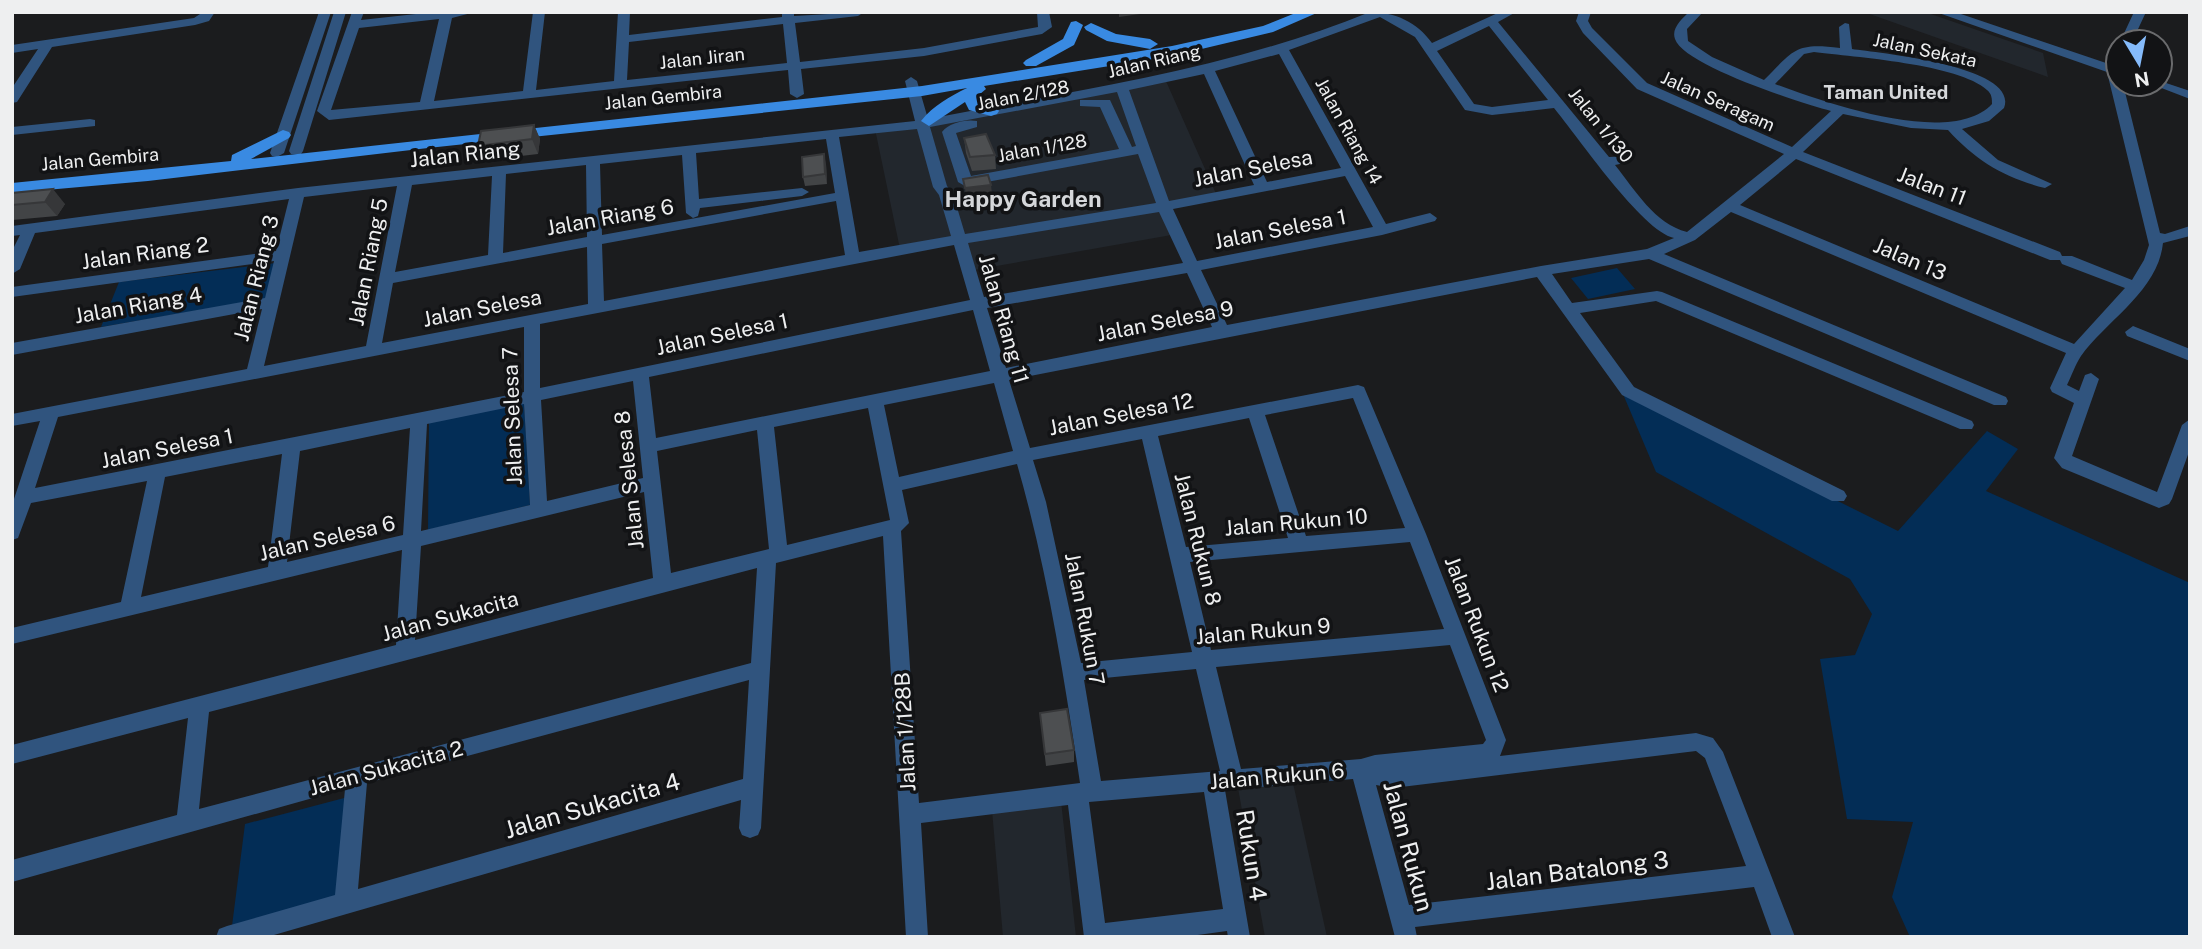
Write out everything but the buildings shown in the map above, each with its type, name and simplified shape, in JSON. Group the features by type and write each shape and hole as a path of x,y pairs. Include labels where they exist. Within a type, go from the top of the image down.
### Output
{"main road":[{"name":"Jalan Gembira","path":"1107,57 1275,12"},
{"name":"Jalan Gembira","path":"12,188 797,94 1003,79 1088,60 1230,39 1268,29 1312,12"},
{"path":"1081,19 1112,38 1150,44"},
{"path":"1081,19 1107,57"},
{"path":"1081,19 1088,60"},
{"path":"1031,63 1069,42 1081,19"},
{"name":"Jalan Gembira","path":"12,180 284,157 859,98 1031,63 1088,60"},
{"path":"859,98 903,103 926,121 945,106 1003,79"},
{"path":"972,92 971,99 975,107 991,111"},
{"path":"238,159 283,135"}],"street":[{"path":"284,157 283,135 325,12"},
{"path":"284,157 340,12"},
{"path":"356,19 469,12"},
{"path":"529,95 539,12"},
{"path":"621,85 624,12"},
{"path":"623,39 788,16 858,12"},
{"name":"Jalan Jiran","path":"356,19 324,111 329,116 924,52 1042,30 1046,27 1043,12"},
{"path":"1381,12 1416,31 1470,107 1492,111 1559,103"},
{"name":"Jalan Riang","path":"12,231 298,193 832,134 991,111 1124,89 1283,50 1338,31 1381,12"},
{"path":"1430,50 1510,12"},
{"name":"Jalan Seragam","path":"1585,12 1582,21 1587,30 1642,86 1794,153"},
{"name":"Jalan Sekata","path":"1697,12 1682,26 1679,33 1686,48 1695,55 1767,84 1840,110 1914,124 1952,126 1975,122 1992,114 1999,105 1997,91 1983,81 1965,74 1846,52 1803,49 1767,84"},
{"path":"1942,12 2104,62"},
{"path":"2133,28 2140,12"},
{"path":"426,106 446,15"},
{"path":"12,49 206,16"},
{"path":"788,16 797,94"},
{"name":"Jalan 1/130","path":"1492,22 1654,221 1668,232 1690,237"},
{"path":"1845,27 1846,52"},
{"path":"12,99 47,44"},
{"name":"Jalan Riang 14","path":"1283,50 1382,230"},
{"path":"1208,69 1262,187"},
{"name":"Jalan Riang 11","path":"917,86 940,187 947,190 1022,456"},
{"path":"1124,89 1164,206 1222,331"},
{"path":"1124,89 1168,194 1164,206"},
{"path":"2084,400 2057,388 2076,351 2134,286 2153,259 2155,236 2123,98"},
{"name":"Jalan 2/128","path":"966,181 949,135 950,130 1080,104 1098,101 1105,103 1127,152"},
{"name":"Jalan Selesa 9","path":"648,446 1222,331 1541,271 1650,254 1690,237 1794,153 1840,110"},
{"path":"12,131 90,123"},
{"path":"1952,126 1980,157 2045,184"},
{"path":"832,134 853,258"},
{"name":"Jalan 1/128","path":"947,190 966,181 1144,149"},
{"path":"689,150 693,223"},
{"name":"Jalan 11","path":"1794,153 2134,286"},
{"path":"1607,162 1624,159"},
{"path":"593,161 596,307"},
{"path":"495,259 499,171"},
{"name":"Jalan Selesa","path":"12,421 959,238 1164,206 1350,171"},
{"name":"Jalan Riang 5","path":"373,350 405,182"},
{"name":"Jalan Riang 6","path":"692,204 841,191"},
{"name":"Jalan Riang 6","path":"386,279 693,223 841,191"},
{"name":"Jalan Riang 3","path":"254,373 298,193"},
{"name":"Jalan 13","path":"1729,206 2076,351"},
{"name":"Jalan Selesa 1","path":"25,496 419,419 978,303 1192,267 1430,218"},
{"path":"12,269 30,228"},
{"path":"2155,236 2165,239 2190,231"},
{"path":"1650,254 2000,401"},
{"name":"Jalan Riang 2","path":"12,292 283,255"},
{"path":"1541,271 1628,391 1839,496"},
{"path":"1569,309 1657,296 1966,425"},
{"name":"Jalan Riang 4","path":"12,349 271,302"},
{"name":"Jalan Selesa 7","path":"532,320 532,395 539,510"},
{"path":"2133,332 2190,355"},
{"name":"Jalan Selesa 8","path":"640,373 663,583"},
{"path":"2091,379 2064,461 2159,501 2164,499 2190,425"},
{"name":"Jalan Selesa 12","path":"893,485 1022,456 1357,391"},
{"name":"Jalan Rukun 12","path":"1357,391 1494,730 1494,748 1486,752 1360,769"},
{"name":"Jalan 1/128B","path":"875,401 893,485 918,937"},
{"path":"1255,411 1300,545"},
{"path":"12,533 51,413"},
{"path":"405,652 419,419"},
{"path":"750,828 760,669 773,557 765,423"},
{"name":"Jalan Rukun 8","path":"1149,432 1204,660 1223,781"},
{"path":"277,572 292,444"},
{"name":"Jalan Rukun 7","path":"1022,456 1037,502 1073,672 1095,936"},
{"path":"129,608 158,471"},
{"name":"Jalan Selesa 6","path":"12,636 652,483"},
{"name":"Jalan Sukacita","path":"12,755 663,583 896,525"},
{"name":"Jalan Rukun 10","path":"1178,555 1417,534"},
{"name":"Jalan Rukun 9","path":"1073,672 1457,636"},
{"name":"Jalan Sukacita 2","path":"12,870 760,669"},
{"path":"187,822 199,707"},
{"name":"Jalan Rukun 6","path":"910,814 1085,793 1360,769 1393,778 1696,742 1710,747 1717,761 1760,875"},
{"name":"Jalan Rukun","path":"1360,769 1404,927"},
{"path":"345,903 357,776"},
{"name":"Rukun 4","path":"1223,781 1237,928"},
{"name":"Jalan Sukacita 4","path":"227,937 751,787"},
{"path":"1760,875 1784,937"},
{"name":"Jalan Batalong 3","path":"1404,927 1760,875"},
{"path":"1095,936 1237,928"}],"shaded area":[{"path":"1864,12 1925,12 2043,53 2048,77"},
{"path":"1165,79 1217,196 1165,206 1177,234 968,271 959,238 900,249 875,129"},
{"path":"276,263 265,299 101,327 119,282"},
{"path":"1617,268 1635,289 1588,299 1571,278"},
{"path":"1623,394 1898,531 1987,431 2018,449 1986,491 2190,583 2190,937 1910,937 1892,897 1913,822 1847,819 1820,659 1855,655 1872,614 1850,579 1656,472"},
{"path":"524,401 530,505 428,530 429,423"},
{"path":"1293,783 1327,937 1265,937 1238,788"},
{"path":"348,797 340,897 232,926 245,824"},
{"path":"1061,801 1076,937 1003,937 992,810"}],"district":[{"name":"Taman United","path":"1886,92"},
{"name":"Happy Garden","path":"1023,198"}]}
